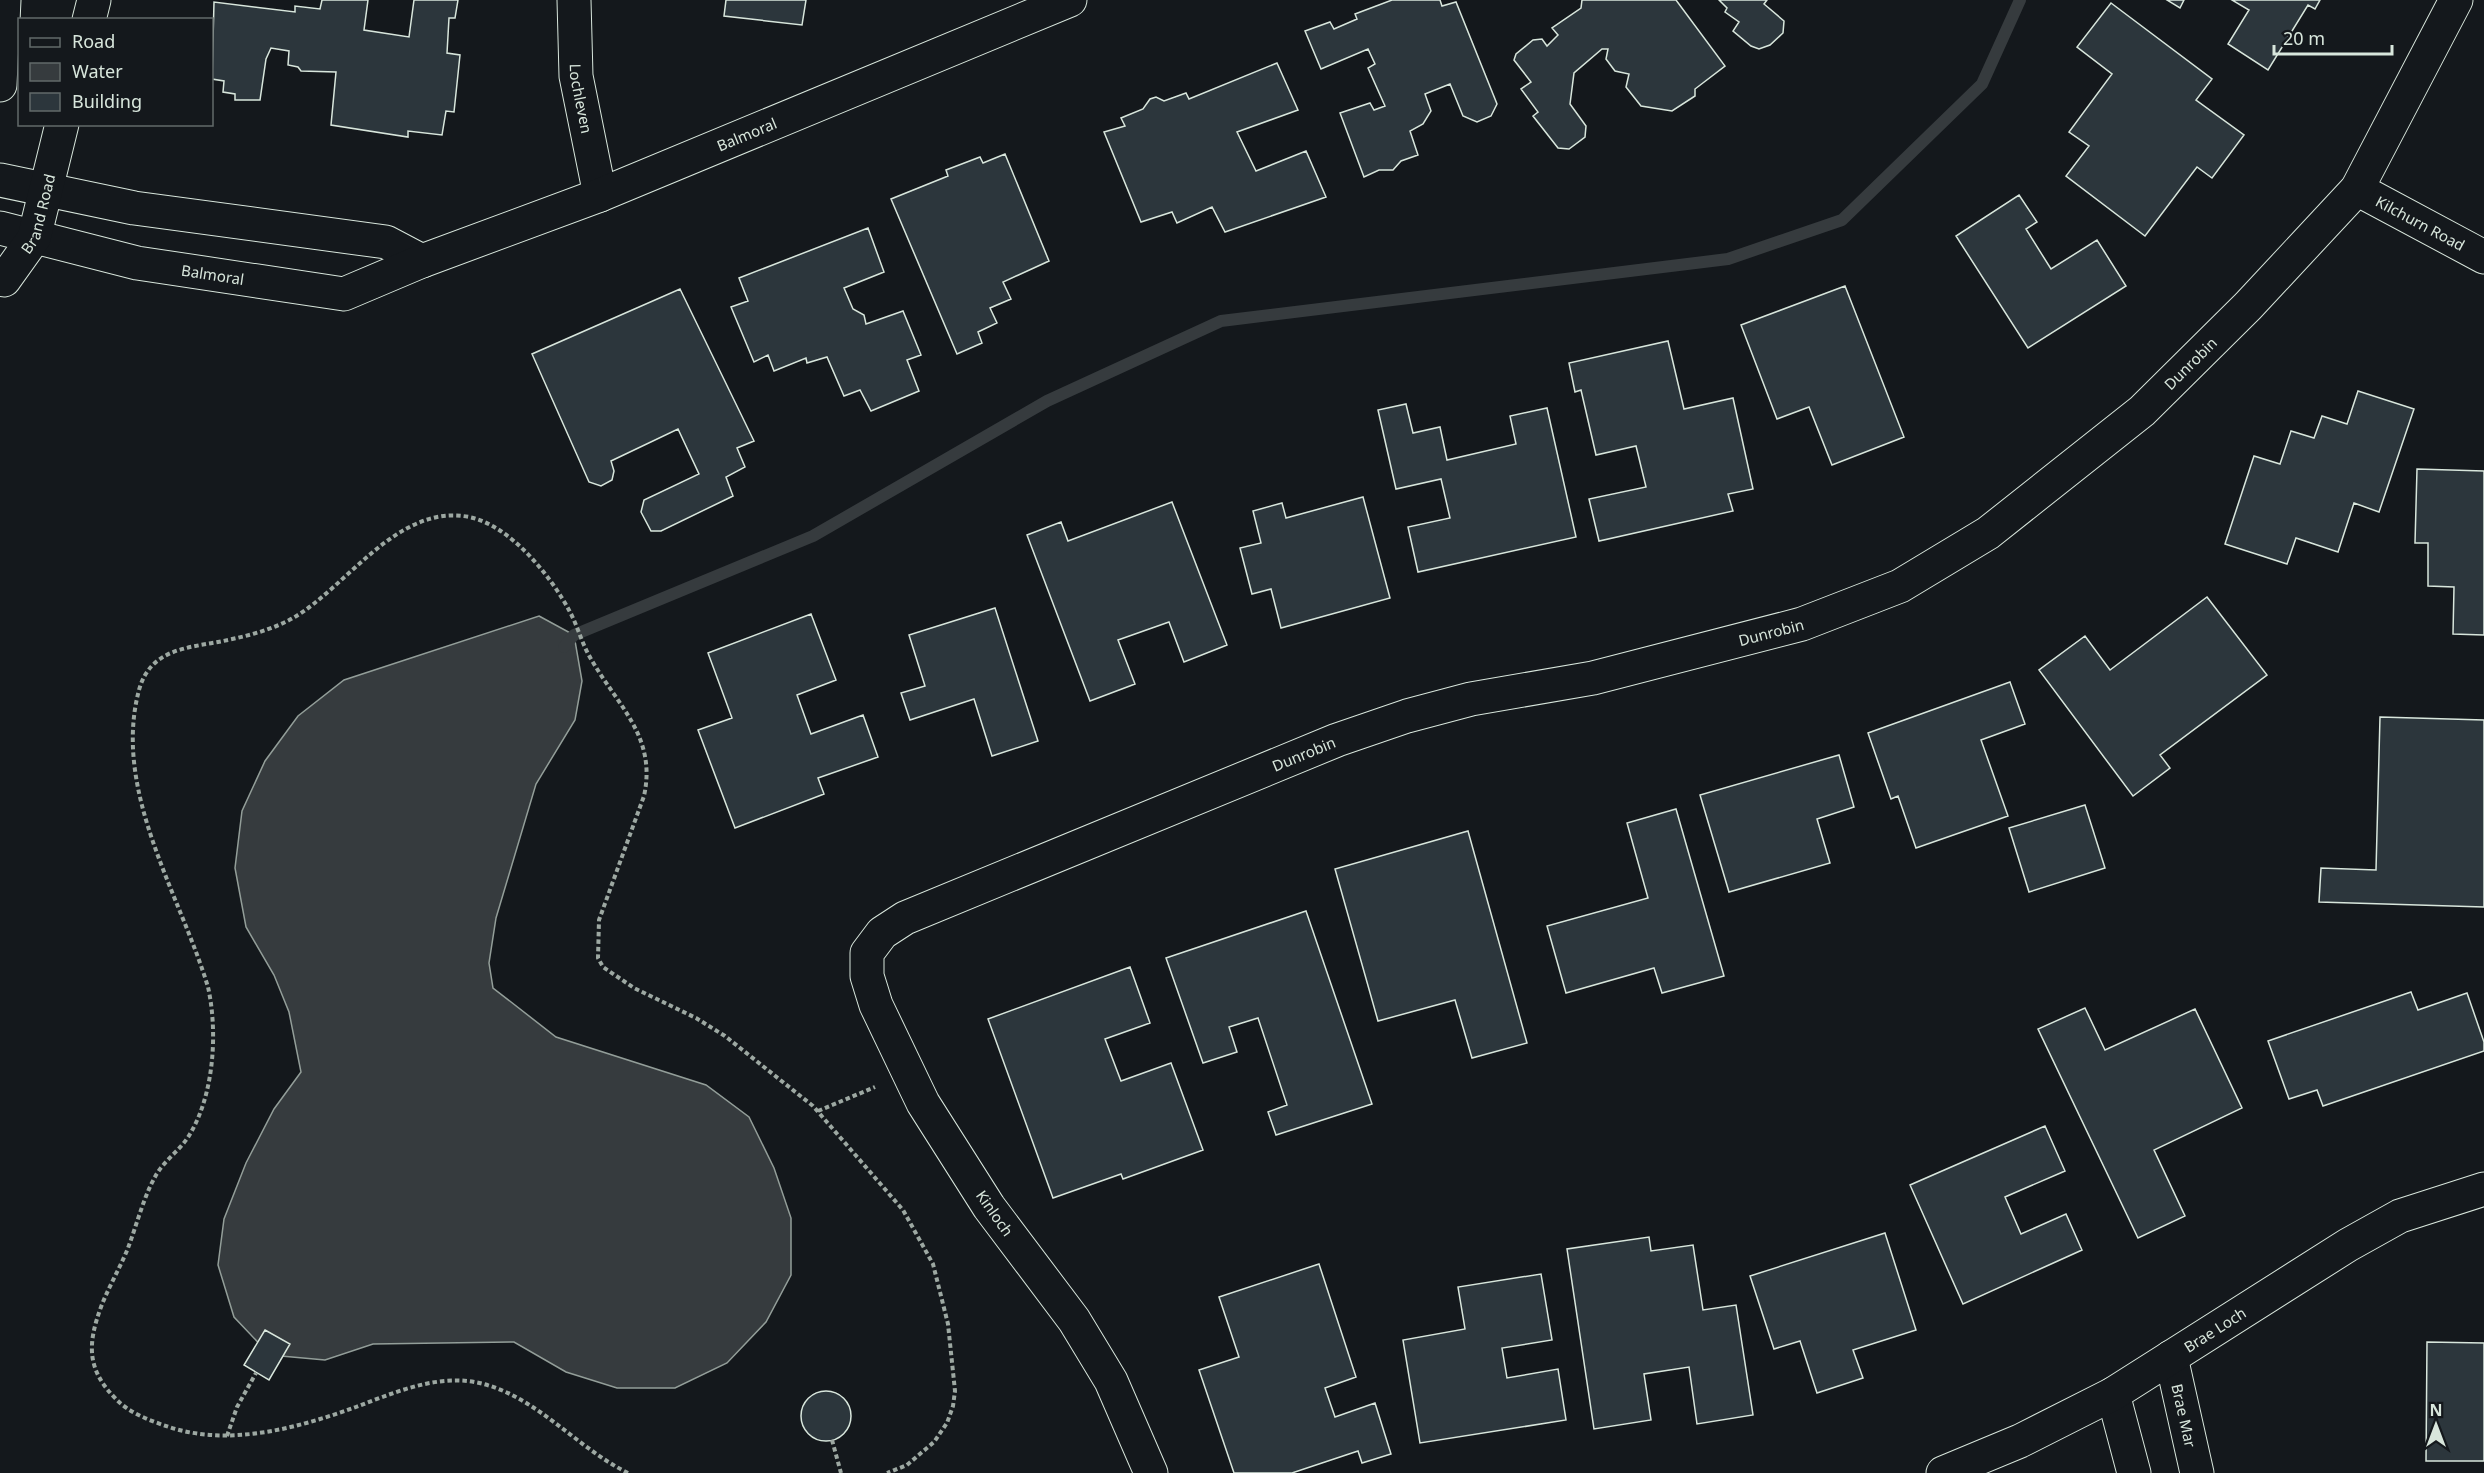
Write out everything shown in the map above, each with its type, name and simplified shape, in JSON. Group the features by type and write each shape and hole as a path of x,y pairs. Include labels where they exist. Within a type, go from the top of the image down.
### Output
{"street":[{"path":"0,85 4,0"},
{"path":"90,18 94,0"},
{"name":"Lochleven","path":"574,0 576,76 600,195"},
{"name":"Balmoral","path":"0,228 137,263 344,294 422,261 600,195 1070,0"},
{"name":"Dunrobin","path":"873,944 882,933 905,918 1337,740 1407,716 1471,699 1593,678 1802,624 1900,586 1988,533 2142,411 2248,306 2357,189 2456,0"},
{"name":"Brand Road","path":"1,283 34,238 62,126"},
{"path":"0,180 134,208 386,242 422,261"},
{"name":"Kilchurn Road","path":"2357,189 2484,257"},
{"name":"Kinloch","path":"873,944 867,953 867,976 876,1005 923,1103 989,1207 1074,1320 1112,1381 1151,1473"},
{"name":"Brae Loch","path":"1943,1473 2020,1441 2113,1394 2348,1245 2400,1216 2484,1189"},
{"name":"Brae Mar","path":"2171,1357 2197,1473"},
{"path":"2113,1394 2134,1473"}],"path":[{"path":"628,1473 571,1438 532,1406 499,1388 466,1381 400,1390 294,1425 227,1436 188,1433 150,1421 119,1403 101,1384 93,1369 93,1344 99,1313 112,1278 126,1254 155,1176 190,1134 202,1109 209,1081 213,1009 208,987 142,803 134,757 135,718 139,688 159,658 192,645 215,643 261,632 294,618 378,547 425,521 449,515 471,518 497,529 538,566 557,590 571,614 586,650 605,682 631,718 643,742 647,763 644,795 628,846 599,920 598,958 603,967 634,988 696,1018 725,1036 785,1081 818,1111 903,1210 923,1242 933,1264 948,1324 955,1391 953,1406 934,1442 907,1465 887,1473"},
{"path":"818,1111 909,1074"},
{"path":"227,1436 237,1407 256,1373"},
{"path":"832,1440 842,1473"}],"water":[{"path":"539,616 574,635 582,681 575,720 536,784 496,918 489,963 493,988 556,1037 706,1085 749,1117 774,1168 791,1218 791,1275 766,1322 727,1363 675,1388 617,1388 566,1372 514,1342 373,1344 325,1360 270,1355 234,1317 218,1265 224,1219 246,1163 274,1109 301,1072 289,1012 274,975 246,927 235,868 242,811 265,761 298,716 344,680"}],"building":[{"path":"322,0 368,0 364,30 409,37 414,0 458,0 455,18 449,18 447,53 460,55 454,112 446,111 442,135 408,131 408,137 331,125 336,72 301,71 298,67 288,65 289,51 271,48 266,59 260,100 235,100 235,94 223,92 224,81 213,79 214,2 295,12 295,6 320,9"},
{"path":"726,0 806,0 802,25 724,16"},
{"path":"1392,0 1440,0 1442,6 1456,2 1497,104 1491,116 1477,122 1463,116 1450,84 1425,94 1431,111 1423,124 1410,131 1418,155 1401,161 1393,170 1379,170 1364,177 1340,113 1370,103 1374,110 1385,106 1368,68 1375,64 1368,49 1321,69 1305,31 1330,22 1334,29 1357,19 1355,14"},
{"path":"1582,0 1676,0 1725,66 1695,89 1695,96 1672,111 1641,106 1626,87 1629,74 1615,71 1606,59 1608,49 1602,49 1574,73 1570,104 1586,126 1585,137 1569,149 1558,148 1533,116 1538,112 1521,89 1531,82 1514,60 1516,54 1533,40 1542,39 1547,46 1558,35 1552,28 1581,8"},
{"path":"1719,0 1767,0 1764,4 1784,21 1783,33 1770,45 1759,49 1751,46 1733,31 1739,22 1725,12 1727,8"},
{"path":"2167,0 2184,0 2180,8"},
{"path":"2232,0 2320,0 2315,9 2308,5 2268,70 2228,44 2249,10"},
{"path":"2111,3 2212,79 2196,100 2244,135 2212,178 2197,167 2145,236 2066,176 2089,146 2069,132 2112,74 2077,47"},
{"path":"1277,63 1298,110 1237,132 1256,171 1306,151 1326,197 1225,232 1212,207 1177,223 1172,212 1141,222 1104,132 1125,126 1121,118 1143,109 1150,99 1156,97 1164,101 1186,93 1189,99"},
{"path":"1005,154 1049,261 1003,282 1011,299 990,308 997,323 978,332 982,343 957,354 891,199 948,176 946,170 980,157 983,163"},
{"path":"2019,195 2037,222 2026,229 2051,269 2097,240 2126,286 2028,348 1956,236"},
{"path":"868,228 884,272 844,288 853,309 864,315 866,324 903,311 921,355 907,360 919,391 871,411 860,390 844,396 827,357 807,363 806,358 774,371 768,355 754,362 731,307 748,301 739,278"},
{"path":"1845,286 1904,437 1832,465 1809,407 1777,419 1741,325"},
{"path":"680,289 754,441 737,448 745,467 726,477 733,496 661,531 651,531 641,512 644,500 699,474 678,429 611,461 614,471 612,480 601,486 589,482 532,354"},
{"path":"1668,341 1684,409 1733,398 1753,489 1728,494 1733,511 1599,541 1589,499 1646,487 1636,446 1596,455 1581,390 1575,392 1569,363"},
{"path":"2358,391 2414,409 2379,512 2354,503 2338,552 2296,538 2287,564 2225,544 2254,456 2280,464 2291,431 2314,438 2322,416 2347,424"},
{"path":"1406,404 1413,433 1440,427 1447,460 1516,444 1510,416 1547,408 1576,537 1418,572 1408,527 1450,518 1441,479 1396,489 1378,410"},
{"path":"2417,469 2484,471 2484,635 2453,634 2454,587 2428,586 2428,543 2415,543"},
{"path":"1363,497 1390,598 1281,628 1271,589 1252,594 1240,548 1261,543 1253,511 1282,503 1286,518"},
{"path":"1172,502 1227,645 1184,662 1169,622 1118,640 1135,684 1090,701 1027,535 1061,522 1068,541"},
{"path":"2207,597 2267,675 2160,755 2170,768 2133,796 2039,670 2085,636 2110,670"},
{"path":"995,608 1038,741 992,756 974,699 910,720 901,693 925,686 909,635"},
{"path":"811,614 836,680 797,695 811,734 863,715 878,757 818,778 824,794 735,828 698,730 732,718 708,653"},
{"path":"2010,682 2025,724 1981,740 2008,816 1916,848 1898,796 1891,799 1868,733"},
{"path":"2380,717 2484,720 2484,907 2319,902 2321,868 2376,870"},
{"path":"1839,755 1854,807 1817,819 1830,863 1729,892 1700,795"},
{"path":"2085,805 2105,868 2029,892 2009,828"},
{"path":"1676,809 1724,976 1662,993 1654,968 1566,993 1547,926 1648,898 1627,823"},
{"path":"1468,831 1527,1043 1472,1058 1455,1000 1378,1021 1335,869"},
{"path":"1306,911 1372,1104 1276,1135 1268,1112 1287,1105 1258,1018 1229,1027 1237,1052 1203,1063 1166,958"},
{"path":"1130,967 1150,1023 1105,1039 1121,1081 1171,1063 1203,1150 1123,1179 1121,1174 1053,1198 988,1019"},
{"path":"2411,992 2418,1010 2467,993 2484,1042 2484,1051 2323,1106 2317,1090 2289,1099 2268,1041"},
{"path":"2085,1008 2105,1050 2195,1009 2242,1108 2154,1150 2185,1216 2138,1238 2038,1029"},
{"path":"2045,1126 2065,1171 2005,1197 2021,1234 2066,1214 2082,1250 1963,1304 1910,1185"},
{"path":"1885,1233 1916,1330 1853,1350 1863,1378 1817,1393 1800,1341 1774,1349 1750,1276"},
{"path":"1649,1237 1651,1251 1693,1245 1703,1310 1736,1305 1753,1415 1697,1424 1689,1367 1644,1374 1651,1420 1594,1429 1567,1249"},
{"path":"1319,1264 1356,1377 1325,1388 1335,1417 1375,1403 1391,1454 1362,1463 1358,1451 1292,1473 1234,1473 1199,1370 1239,1357 1219,1297"},
{"path":"1541,1274 1552,1340 1502,1348 1507,1378 1558,1369 1566,1420 1420,1443 1403,1340 1465,1329 1458,1287"},
{"path":"265,1330 290,1344 269,1380 244,1365"},
{"path":"2427,1342 2484,1343 2484,1461 2426,1461"},
{"path":"821,1391 831,1391 844,1398 851,1411 851,1421 844,1434 831,1441 821,1441 812,1437 805,1430 801,1421 801,1411 805,1402 812,1395"}],"waterway":[{"path":"564,647 574,635 813,536 1047,401 1221,321 1728,259 1842,220 1982,84 2020,0"}]}
